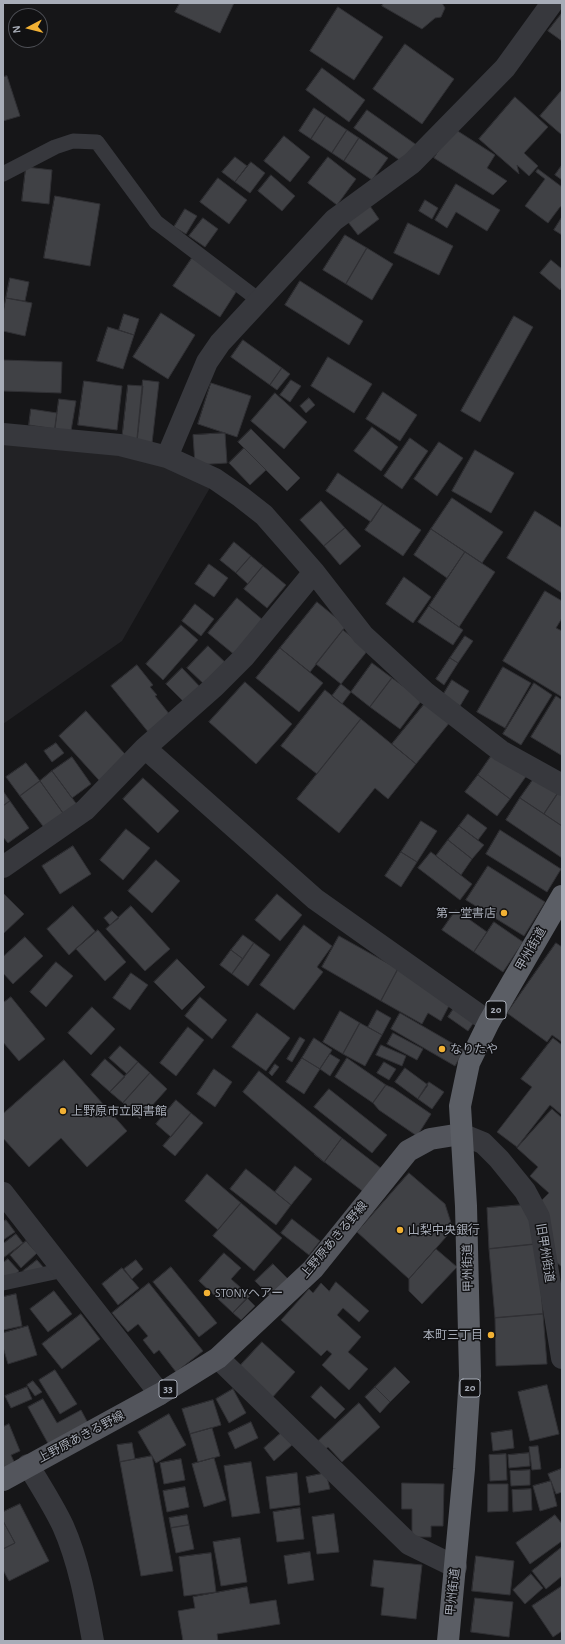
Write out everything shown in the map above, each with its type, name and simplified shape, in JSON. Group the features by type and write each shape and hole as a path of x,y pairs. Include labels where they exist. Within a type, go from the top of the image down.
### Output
{"highway":[{"name":"甲州街道","path":"448,1641 456,1567 470,1376 465,1177 460,1106 469,1064 489,1022 562,896"}],"main road":[{"name":"上野原あきる野線","path":"3,1480 160,1394 218,1358 313,1269 408,1151 430,1139 461,1134"}],"street":[{"path":"168,457 207,362 220,343 334,220 412,164 505,68 552,3"},
{"path":"3,434 120,445 168,457 215,479 264,515 314,572 363,635 426,693 501,751 562,785"},
{"path":"3,867 85,810 145,748 215,686 239,662 314,572"},
{"path":"145,748 314,899 489,1022"},
{"name":"旧甲州街道","path":"461,1134 483,1143 509,1170 525,1191 539,1217 555,1281 562,1358"},
{"path":"3,1193 160,1394"},
{"path":"218,1358 409,1544 456,1567"},
{"path":"28,1465 63,1526 75,1559 85,1596 93,1641"}],"lane":[{"path":"3,174 55,147 73,141 97,142 156,222 260,301"},
{"path":"3,1283 64,1270"}],"shaded area":[{"path":"3,434 120,445 215,479 122,641 3,724"}],"building":[{"path":"180,3 234,3 220,33 175,12"},
{"path":"384,3 442,3 445,8 441,17 435,18 422,29 382,6"},
{"path":"338,7 383,37 354,80 310,51"},
{"path":"562,13 562,41 548,31"},
{"path":"405,44 454,79 422,124 373,89"},
{"path":"322,68 365,100 349,122 306,90"},
{"path":"7,76 20,116 3,121 3,77"},
{"path":"562,90 562,135 540,116"},
{"path":"515,97 548,127 524,153 538,166 529,176 517,165 519,174 479,139"},
{"path":"314,108 326,116 311,139 299,131"},
{"path":"367,110 418,146 405,164 354,128"},
{"path":"326,116 347,130 332,153 311,139"},
{"path":"453,128 495,155 487,168 507,181 493,195 434,158"},
{"path":"347,130 359,138 344,161 332,153"},
{"path":"284,136 310,157 290,182 264,161"},
{"path":"359,138 388,158 372,180 344,161"},
{"path":"235,157 247,166 235,182 222,172"},
{"path":"328,157 356,179 337,205 308,183"},
{"path":"251,162 265,173 250,193 235,182"},
{"path":"562,165 562,180 555,175"},
{"path":"26,167 52,170 49,204 22,201"},
{"path":"538,169 562,187 562,206 548,223 525,206 545,179 536,172"},
{"path":"271,175 295,196 282,211 258,191"},
{"path":"218,178 247,200 229,224 200,202"},
{"path":"456,184 500,210 487,231 456,212 447,228 435,220"},
{"path":"55,196 100,204 90,266 44,258"},
{"path":"425,200 438,208 432,219 419,211"},
{"path":"370,206 379,219 358,235 348,222"},
{"path":"185,209 197,216 186,234 174,227"},
{"path":"562,217 562,235 554,230"},
{"path":"203,218 218,229 205,247 189,236"},
{"path":"408,223 453,246 439,275 394,253"},
{"path":"345,235 367,248 346,284 323,270"},
{"path":"367,248 393,264 372,300 346,284"},
{"path":"192,258 238,289 220,317 173,286"},
{"path":"551,260 562,269 562,287 560,290 540,273"},
{"path":"10,278 29,282 25,301 6,298"},
{"path":"300,281 363,321 349,345 285,305"},
{"path":"6,298 32,303 25,336 3,331 3,314"},
{"path":"161,313 195,335 168,379 133,357"},
{"path":"124,314 139,319 134,335 119,330"},
{"path":"514,316 533,327 480,422 461,411"},
{"path":"108,327 134,335 123,369 97,361"},
{"path":"243,340 282,368 270,385 231,357"},
{"path":"328,357 372,384 354,413 311,386"},
{"path":"3,360 62,362 61,393 3,391"},
{"path":"282,368 290,374 277,390 270,385"},
{"path":"143,380 159,382 152,443 137,442"},
{"path":"291,380 301,386 290,402 280,395"},
{"path":"84,381 122,386 117,430 78,425"},
{"path":"211,383 251,396 237,437 198,424"},
{"path":"128,385 143,386 137,442 122,440"},
{"path":"383,392 417,415 400,441 366,419"},
{"path":"275,393 307,422 284,449 251,421"},
{"path":"309,398 315,405 306,413 300,406"},
{"path":"59,399 76,401 71,431 55,429"},
{"path":"31,409 57,413 55,429 29,425"},
{"path":"372,427 398,447 381,471 354,451"},
{"path":"251,429 300,478 287,491 238,442"},
{"path":"225,433 227,463 195,465 193,435"},
{"path":"410,438 428,451 402,489 384,476"},
{"path":"439,442 463,458 437,496 414,479"},
{"path":"244,448 266,470 250,485 229,463"},
{"path":"475,450 514,473 491,513 452,491"},
{"path":"338,473 383,504 371,522 326,491"},
{"path":"452,498 503,532 482,563 431,529"},
{"path":"321,501 345,528 324,546 300,520"},
{"path":"383,504 421,530 403,556 365,530"},
{"path":"535,511 562,528 562,593 507,558"},
{"path":"345,528 361,546 340,565 324,546"},
{"path":"431,529 465,552 447,578 414,555"},
{"path":"234,542 251,556 236,573 220,560"},
{"path":"465,552 495,572 459,627 429,606"},
{"path":"251,556 263,566 248,584 236,573"},
{"path":"209,564 228,578 214,597 195,584"},
{"path":"263,566 286,585 267,608 244,589"},
{"path":"404,577 431,597 413,623 386,604"},
{"path":"545,591 562,601 562,618 556,628 562,631 562,697 503,661"},
{"path":"237,598 264,621 236,656 208,633"},
{"path":"317,602 346,626 310,672 280,648"},
{"path":"195,604 214,619 201,636 182,621"},
{"path":"429,606 463,630 453,645 418,622"},
{"path":"181,625 198,640 163,680 146,664"},
{"path":"343,630 368,650 341,684 316,664"},
{"path":"465,636 473,641 458,663 450,658"},
{"path":"208,646 228,665 207,687 187,668"},
{"path":"280,648 323,683 299,712 256,678"},
{"path":"450,658 458,663 444,685 436,679"},
{"path":"372,663 392,678 370,707 351,692"},
{"path":"137,665 153,685 150,687 157,695 155,696 170,715 149,733 111,686"},
{"path":"503,667 531,683 505,728 477,712"},
{"path":"182,668 205,692 190,708 166,684"},
{"path":"392,678 422,700 400,729 370,707"},
{"path":"452,680 469,691 460,706 443,695"},
{"path":"245,682 292,724 256,764 209,722"},
{"path":"534,683 552,695 521,745 503,734"},
{"path":"341,684 351,692 342,704 332,696"},
{"path":"325,690 361,719 317,774 281,746"},
{"path":"556,696 562,700 561,755 531,737"},
{"path":"426,702 450,722 416,764 392,744"},
{"path":"86,711 133,763 106,788 59,736"},
{"path":"361,719 416,764 388,799 375,788 339,833 297,799"},
{"path":"56,743 64,753 52,762 44,751"},
{"path":"494,752 527,775 510,799 478,775"},
{"path":"72,757 91,784 72,798 52,771"},
{"path":"26,763 40,781 20,796 6,777"},
{"path":"52,771 81,810 68,820 40,781"},
{"path":"537,774 560,790 544,814 520,798"},
{"path":"478,775 510,799 497,816 465,792"},
{"path":"143,778 179,811 158,833 123,799"},
{"path":"40,781 68,820 49,834 20,796"},
{"path":"560,790 562,791 562,826 544,814"},
{"path":"3,791 10,801 3,806"},
{"path":"520,798 562,826 562,858 506,820"},
{"path":"10,801 29,828 8,843 3,837 3,806"},
{"path":"468,814 487,828 478,840 459,826"},
{"path":"421,821 437,831 417,862 401,852"},
{"path":"459,826 484,845 472,859 448,840"},
{"path":"126,829 150,848 123,880 100,860"},
{"path":"500,830 561,869 547,892 486,854"},
{"path":"448,840 472,859 461,875 436,856"},
{"path":"73,846 91,874 60,894 42,866"},
{"path":"401,852 417,862 401,887 385,876"},
{"path":"431,852 472,884 460,900 418,868"},
{"path":"156,860 180,881 152,913 128,891"},
{"path":"488,866 545,902 524,936 466,900"},
{"path":"3,893 24,914 3,934"},
{"path":"277,894 302,915 280,941 255,920"},
{"path":"73,906 95,931 69,955 47,929"},
{"path":"131,906 170,949 145,971 106,929"},
{"path":"456,910 487,932 474,952 442,930"},
{"path":"112,911 119,918 110,925 104,918"},
{"path":"494,922 523,942 503,972 474,952"},
{"path":"304,925 332,946 317,967 323,972 294,1010 260,985"},
{"path":"98,930 126,962 105,981 76,949"},
{"path":"243,935 254,943 243,959 231,950"},
{"path":"339,936 398,969 381,1001 322,967"},
{"path":"25,937 43,956 13,984 3,973 3,957"},
{"path":"254,943 270,955 248,986 232,974"},
{"path":"556,943 562,947 562,1042 552,1035 547,1042 507,1013"},
{"path":"231,950 243,959 232,974 220,965"},
{"path":"177,959 205,987 182,1010 154,982"},
{"path":"56,962 73,976 46,1007 30,992"},
{"path":"398,969 452,1000 441,1021 428,1013 422,1024 381,1001"},
{"path":"131,973 148,985 130,1010 113,998"},
{"path":"11,997 45,1039 19,1061 3,1042 3,1003"},
{"path":"200,997 227,1020 212,1039 185,1016"},
{"path":"456,1005 476,1019 468,1031 448,1017"},
{"path":"92,1007 115,1029 91,1055 68,1033"},
{"path":"377,1010 391,1018 382,1035 368,1027"},
{"path":"340,1011 360,1023 343,1054 323,1042"},
{"path":"257,1013 290,1038 266,1071 232,1047"},
{"path":"400,1013 464,1050 455,1066 391,1029"},
{"path":"360,1023 382,1035 365,1066 343,1054"},
{"path":"188,1027 204,1040 176,1076 160,1063"},
{"path":"393,1033 423,1049 417,1060 387,1044"},
{"path":"300,1037 305,1040 292,1062 287,1059"},
{"path":"314,1038 332,1050 320,1069 302,1058"},
{"path":"553,1038 562,1045 562,1115 550,1105 517,1147 497,1132 532,1087 521,1079"},
{"path":"381,1045 406,1056 402,1066 376,1055"},
{"path":"120,1046 138,1062 127,1074 109,1058"},
{"path":"330,1054 340,1060 330,1076 320,1069"},
{"path":"302,1058 320,1069 304,1094 286,1082"},
{"path":"347,1058 386,1085 373,1103 335,1077"},
{"path":"105,1059 125,1077 110,1092 91,1075"},
{"path":"64,1060 127,1131 87,1167 61,1138 29,1167 3,1138 3,1114"},
{"path":"138,1062 150,1073 123,1103 110,1092"},
{"path":"384,1062 396,1069 389,1080 377,1073"},
{"path":"275,1064 279,1067 272,1076 269,1073"},
{"path":"405,1068 428,1085 418,1099 395,1082"},
{"path":"214,1069 232,1082 215,1107 197,1094"},
{"path":"259,1071 342,1138 324,1162 243,1092"},
{"path":"150,1073 167,1089 140,1119 123,1103"},
{"path":"429,1082 444,1092 432,1109 418,1099"},
{"path":"386,1085 393,1088 431,1114 417,1136 379,1110 373,1103"},
{"path":"329,1089 387,1135 372,1153 314,1107"},
{"path":"176,1100 191,1113 171,1137 156,1124"},
{"path":"552,1109 562,1118 562,1267 556,1262 541,1201 549,1193 530,1176 538,1167 517,1148"},
{"path":"191,1113 203,1123 175,1156 163,1146"},
{"path":"342,1138 382,1169 365,1193 324,1162"},
{"path":"295,1166 312,1179 291,1205 275,1192"},
{"path":"246,1169 291,1205 276,1225 230,1189"},
{"path":"409,1173 445,1204 453,1229 409,1279 357,1232"},
{"path":"207,1174 241,1203 218,1230 185,1201"},
{"path":"241,1203 282,1238 254,1271 213,1236"},
{"path":"522,1205 534,1230 537,1244 489,1249 487,1208"},
{"path":"292,1219 320,1241 309,1255 281,1233"},
{"path":"6,1220 15,1232 3,1240 3,1222"},
{"path":"16,1234 23,1243 3,1258 3,1244"},
{"path":"26,1241 37,1253 21,1268 10,1255"},
{"path":"537,1244 543,1314 495,1318 489,1249"},
{"path":"436,1249 457,1267 422,1304 409,1291 409,1279"},
{"path":"224,1253 241,1268 231,1279 250,1296 233,1313 199,1281"},
{"path":"8,1259 19,1271 4,1285 3,1263"},
{"path":"37,1260 52,1277 23,1271"},
{"path":"136,1260 143,1269 132,1279 124,1269"},
{"path":"273,1264 290,1281 273,1299 255,1281"},
{"path":"171,1267 217,1323 199,1337 153,1282"},
{"path":"122,1268 139,1288 118,1305 102,1284"},
{"path":"336,1282 369,1311 359,1322 343,1308 337,1315 361,1337 348,1352 368,1369 349,1390 322,1365 332,1354 327,1350 321,1356 281,1320 309,1289 313,1293 321,1283 329,1291"},
{"path":"149,1283 203,1351 176,1372 159,1350 154,1354 143,1340 148,1336 138,1324 128,1332 112,1313"},
{"path":"54,1291 72,1314 48,1332 30,1309"},
{"path":"16,1294 22,1326 3,1330 3,1297"},
{"path":"247,1298 255,1306 241,1320 233,1313"},
{"path":"81,1314 100,1339 62,1369 42,1344"},
{"path":"543,1314 547,1364 496,1366 495,1318"},
{"path":"28,1326 37,1355 8,1364 3,1347 3,1333"},
{"path":"262,1342 295,1372 271,1399 238,1368"},
{"path":"395,1367 410,1382 390,1402 375,1387"},
{"path":"55,1370 77,1404 60,1414 39,1380"},
{"path":"33,1381 42,1392 35,1396 27,1385"},
{"path":"547,1385 559,1434 530,1441 518,1392"},
{"path":"321,1386 345,1409 335,1419 311,1397"},
{"path":"27,1387 32,1399 11,1408 5,1396"},
{"path":"375,1387 390,1402 380,1413 365,1397"},
{"path":"233,1389 246,1413 229,1423 216,1399"},
{"path":"43,1399 57,1423 81,1410 89,1425 50,1447 28,1407"},
{"path":"213,1400 221,1425 190,1434 182,1409"},
{"path":"359,1403 380,1427 342,1462 328,1447 323,1451 316,1443"},
{"path":"169,1414 186,1445 156,1463 138,1432"},
{"path":"251,1422 258,1438 235,1449 228,1433"},
{"path":"9,1424 20,1451 11,1455 16,1466 3,1471 3,1427"},
{"path":"212,1428 220,1456 198,1462 190,1434"},
{"path":"512,1430 514,1448 493,1451 491,1433"},
{"path":"281,1433 292,1445 274,1461 264,1448"},
{"path":"132,1443 135,1459 120,1462 117,1445"},
{"path":"538,1446 541,1469 532,1470 529,1447"},
{"path":"529,1453 530,1466 509,1468 508,1455"},
{"path":"506,1454 507,1480 490,1481 489,1455"},
{"path":"152,1456 173,1571 141,1576 120,1462"},
{"path":"214,1458 226,1500 204,1507 192,1464"},
{"path":"181,1459 185,1480 164,1484 160,1463"},
{"path":"251,1462 260,1513 232,1517 224,1466"},
{"path":"561,1469 562,1492 556,1494 548,1474"},
{"path":"530,1470 530,1485 511,1486 510,1471"},
{"path":"297,1473 300,1505 270,1509 266,1477"},
{"path":"326,1473 330,1489 309,1493 306,1477"},
{"path":"551,1481 557,1506 540,1511 533,1486"},
{"path":"402,1483 444,1484 443,1526 431,1526 431,1537 412,1537 412,1509 402,1509"},
{"path":"488,1484 508,1484 508,1511 488,1512"},
{"path":"185,1487 189,1507 167,1512 163,1491"},
{"path":"531,1489 532,1510 513,1512 512,1490"},
{"path":"20,1504 49,1561 9,1581 3,1570 3,1549 15,1543 3,1521 3,1512"},
{"path":"300,1508 304,1539 277,1542 273,1512"},
{"path":"334,1514 339,1552 317,1554 312,1517"},
{"path":"187,1515 189,1525 171,1528 169,1518"},
{"path":"555,1515 562,1524 562,1541 530,1564 516,1543"},
{"path":"3,1521 15,1543 3,1549"},
{"path":"189,1525 194,1549 176,1553 171,1528"},
{"path":"240,1538 247,1582 221,1586 213,1542"},
{"path":"562,1547 562,1576 546,1589 532,1571"},
{"path":"310,1552 314,1580 288,1584 284,1556"},
{"path":"211,1553 216,1592 184,1596 179,1557"},
{"path":"476,1556 514,1561 510,1595 472,1591"},
{"path":"374,1560 422,1565 416,1619 381,1615 384,1588 371,1586"},
{"path":"531,1574 543,1588 525,1604 513,1590"},
{"path":"562,1586 562,1631 553,1637 532,1606"},
{"path":"247,1587 250,1604 276,1600 280,1624 217,1634 218,1641 183,1641 178,1611 195,1608 193,1597"},
{"path":"475,1598 513,1602 509,1637 471,1632"}],"place":[{"name":"第一堂書店","path":"504,913"},
{"name":"なりたや","path":"442,1049"},
{"name":"上野原市立図書館","path":"63,1111"},
{"name":"山梨中央銀行","path":"400,1230"},
{"name":"STONYヘアー","path":"207,1293"},
{"name":"本町三丁目","path":"491,1335"}]}
